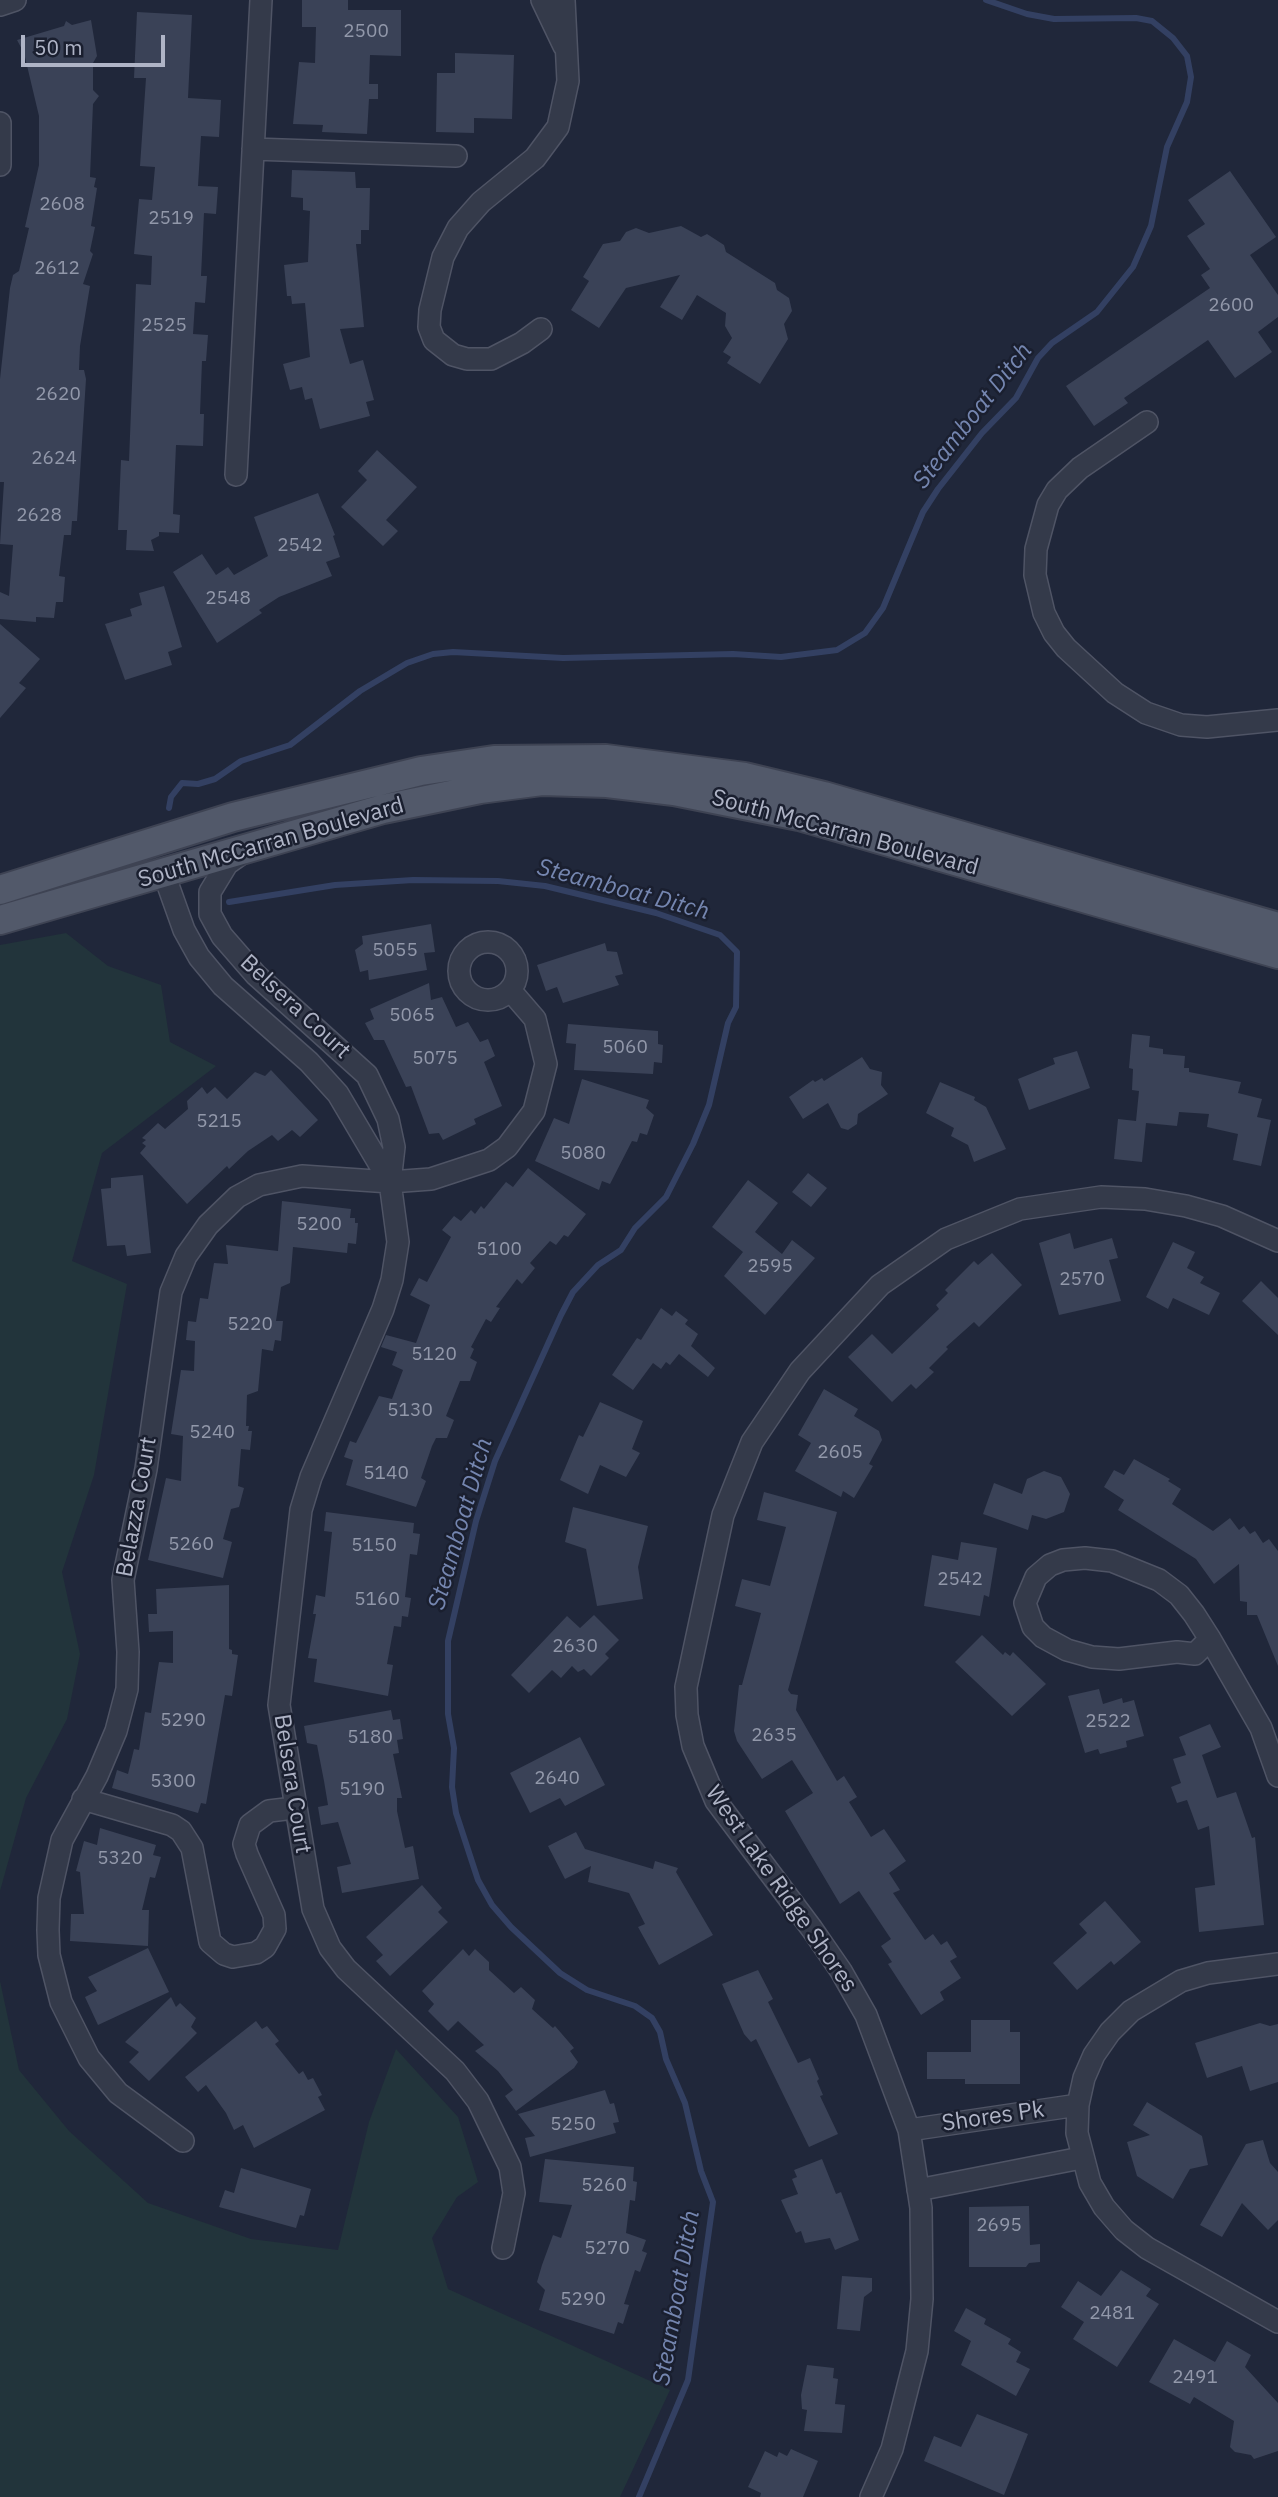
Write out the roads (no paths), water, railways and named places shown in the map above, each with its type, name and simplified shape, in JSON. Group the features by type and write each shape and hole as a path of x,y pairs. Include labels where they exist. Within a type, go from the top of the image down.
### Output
{"main road":[{"name":"South McCarran Boulevard","path":"0,890 233,817 433,769 494,760 606,758 745,777 824,796 1278,927"},
{"name":"South McCarran Boulevard","path":"0,920 383,809 480,789 542,781 607,783 674,791 799,816 1278,954"},
{"path":"164,874 199,839 233,817"}],"street":[{"path":"0,5 15,0"},
{"path":"236,475 261,0"},
{"path":"542,0 565,48"},
{"path":"541,329 523,343 491,359 467,359 453,355 434,340 429,327 430,310 443,257 457,228 481,202 535,158 558,127 568,81 564,0"},
{"path":"0,123 0,165"},
{"path":"253,149 456,156"},
{"path":"1147,422 1080,468 1057,490 1048,505 1035,549 1035,575 1044,613 1054,633 1066,648 1115,693 1146,713 1181,725 1207,727 1278,720"},
{"name":"Belsera Court","path":"251,846 227,864 210,892 210,914 222,936 268,985 366,1075 388,1119 394,1147 390,1182 398,1242 392,1280 383,1309 311,1477 302,1510 279,1705 294,1808 313,1909 330,1948 346,1969 454,2071 478,2101 499,2140 510,2167 514,2193 503,2248"},
{"name":"Belsera Court","path":"164,874 184,930 199,957 248,1010 309,1062 338,1094 390,1182"},
{"path":"248,1010 268,985"},
{"name":"Belazza Court","path":"183,2141 118,2093 89,2058 61,2002 50,1955 49,1898 62,1840 116,1731 127,1689 128,1652 123,1580 146,1469 171,1292 186,1256 208,1225 237,1197 259,1185 302,1176 390,1182 432,1179 489,1160 507,1147 534,1111 546,1064 542,1037 535,1019 510,990"},
{"path":"338,1094 366,1075"},
{"name":"West Lake Ridge Shores","path":"871,2497 892,2449 917,2351 923,2257 918,2190 909,2130 880,2049 841,1971 716,1801 693,1746 687,1715 686,1687 723,1516 737,1474 774,1405 800,1371 880,1285 915,1258 985,1220 1060,1200 1101,1197 1145,1199 1222,1216 1278,1241"},
{"path":"1210,1639 1195,1654 1177,1652 1118,1659 1092,1657 1067,1650 1043,1637 1033,1627 1026,1603 1028,1591 1043,1571 1063,1560 1085,1558 1112,1561 1159,1580 1179,1595 1210,1639 1261,1728 1278,1776"},
{"path":"83,1799 172,1825 181,1831 192,1848 210,1942 224,1954 233,1957 256,1953 265,1947 275,1929 274,1914 244,1843 250,1825 269,1811 294,1808"},
{"path":"1278,1964 1208,1973 1154,1994 1131,2011 1099,2047 1084,2078 1078,2105 1081,2158 1090,2183 1104,2207 1124,2230 1147,2248 1278,2322"},
{"name":"Shores Pk","path":"909,2130 1078,2105"},
{"path":"918,2190 1081,2158"}],"waterway":[{"name":"Steamboat Ditch","path":"169,808 171,797 182,783 198,784 215,779 241,761 290,745 360,691 407,663 433,654 453,652 563,658 733,654 781,657 837,650 865,633 883,608 923,512 938,489 982,433 1016,398 1038,358 1052,343 1097,312 1133,267 1151,226 1167,147 1187,102 1191,77 1187,56 1173,38 1152,21 1136,18 1054,19 1027,14 986,0"},
{"name":"Steamboat Ditch","path":"229,902 335,885 413,880 498,881 545,886 656,913 720,935 737,952 736,1007 728,1023 709,1105 693,1144 666,1197 635,1228 621,1250 598,1265 573,1292 561,1315 495,1461 476,1521 448,1641 448,1714 454,1748 452,1787 456,1813 478,1880 492,1905 511,1927 560,1973 587,1990 635,2006 652,2018 660,2032 666,2059 685,2103 701,2171 713,2202 688,2380 639,2497"}]}
